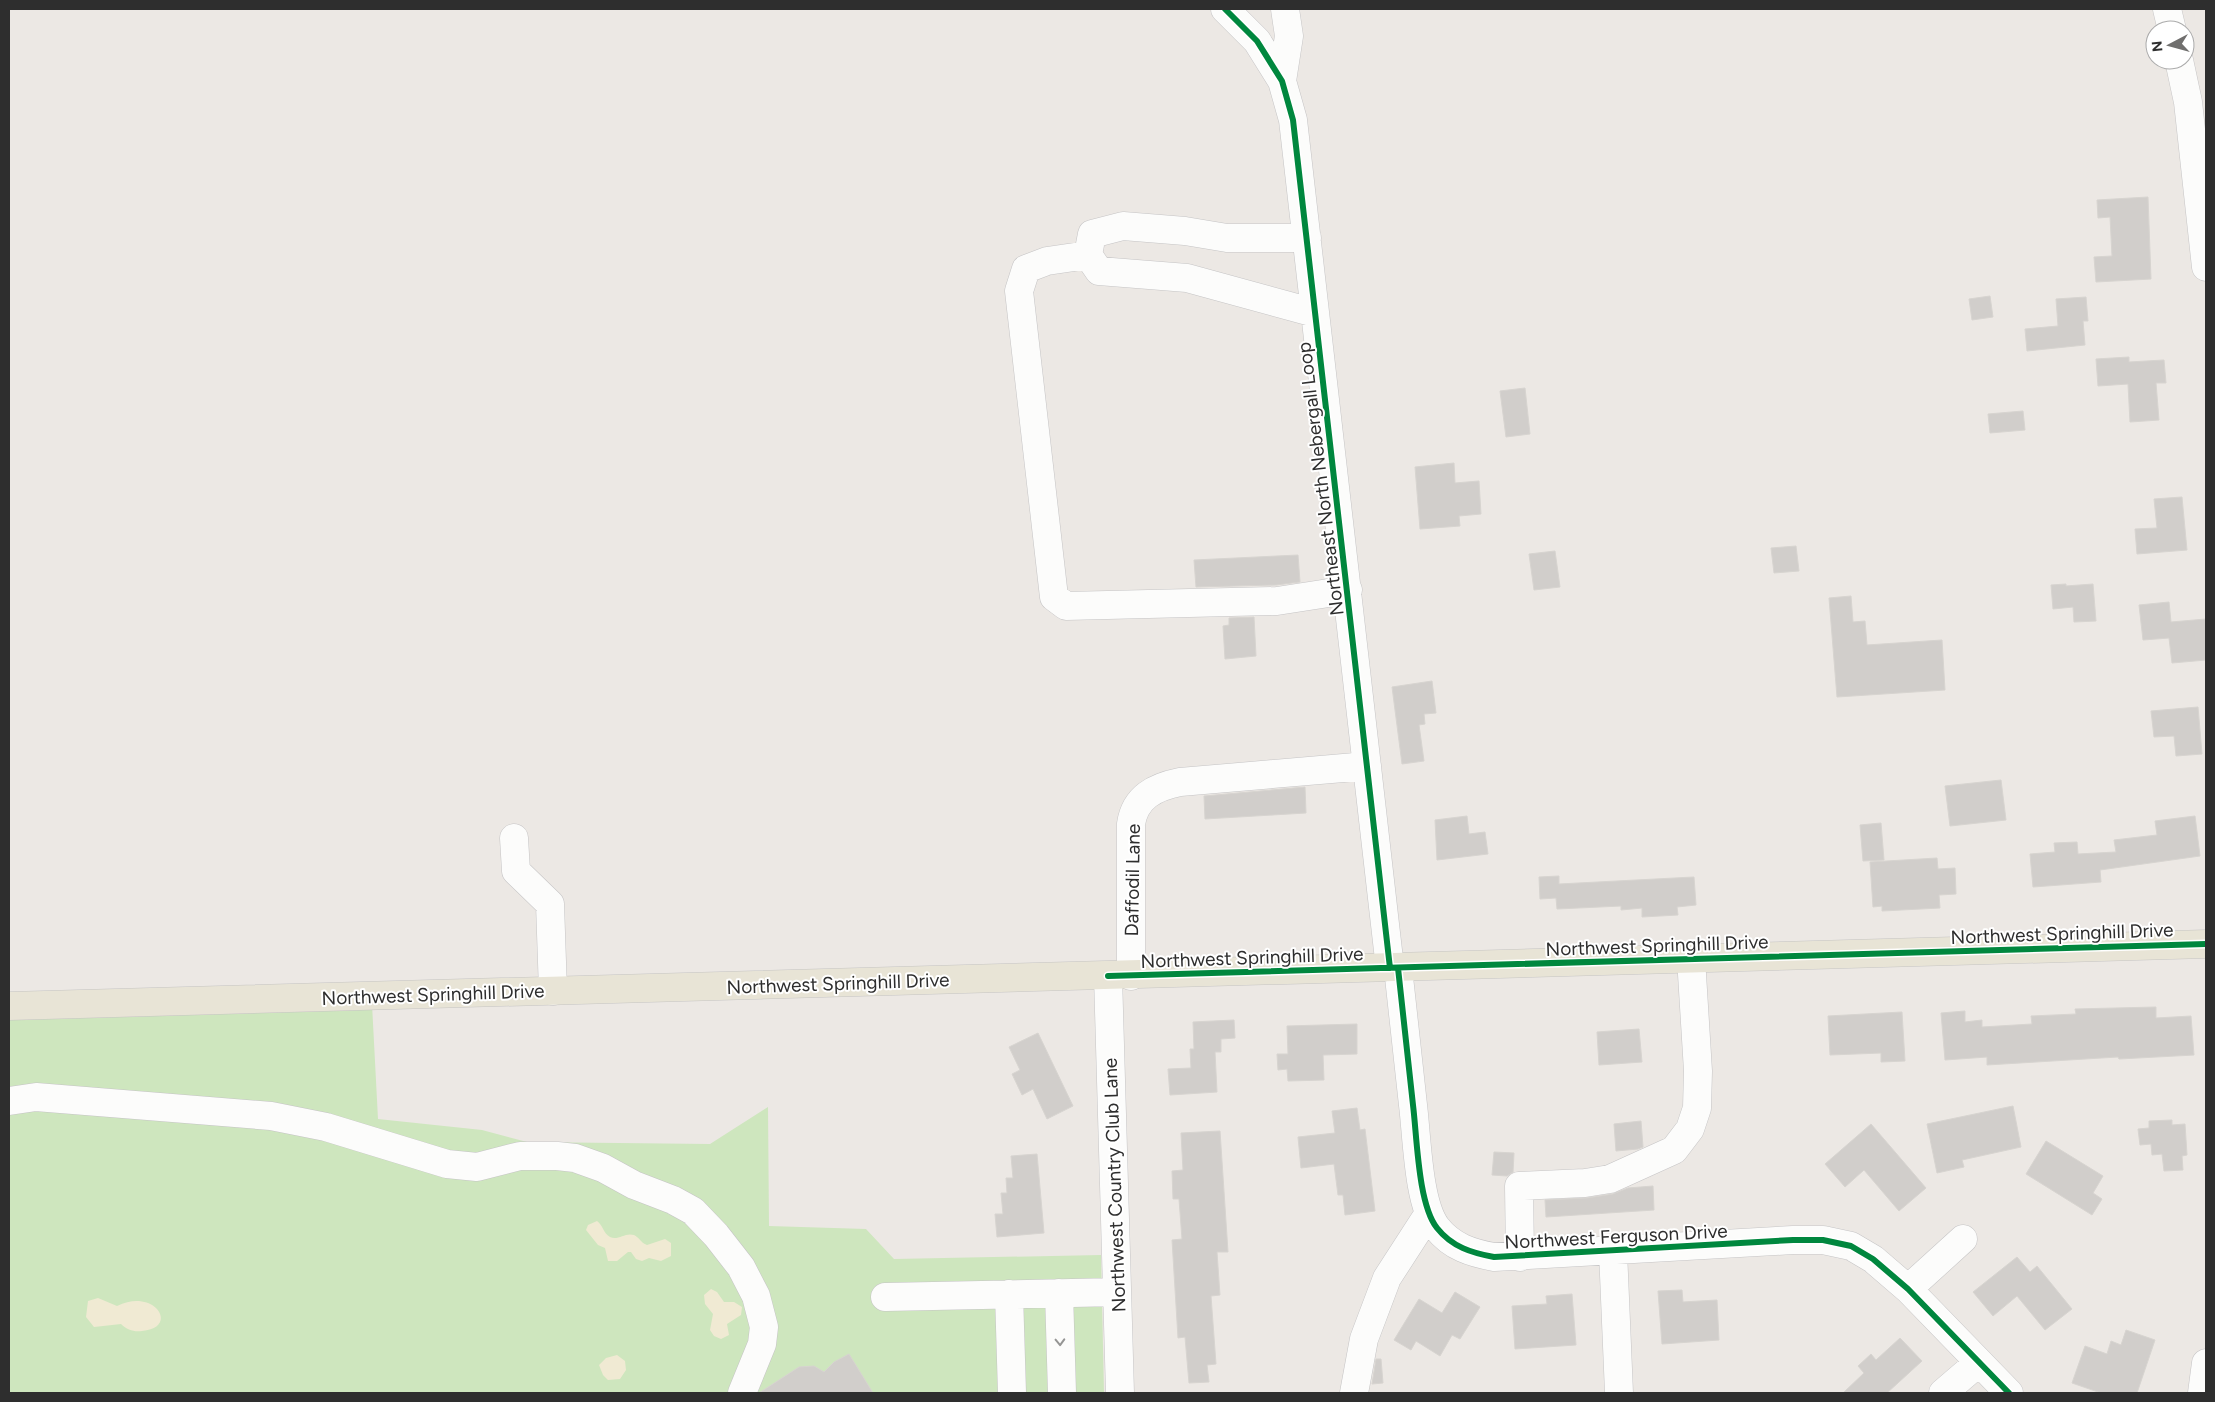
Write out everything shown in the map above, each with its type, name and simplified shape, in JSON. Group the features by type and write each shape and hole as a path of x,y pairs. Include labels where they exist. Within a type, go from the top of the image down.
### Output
{"main road":[{"name":"Northwest Springhill Drive","path":"9,1006 2206,944"}],"street":[{"name":"Northeast North Nebergall Loop","path":"1225,9 1257,40 1282,81 1293,120 1367,766 1394,968"},
{"path":"1282,81 1289,36 1285,9"},
{"path":"2182,70 2188,102 2206,267"},
{"path":"1307,238 1227,238 1185,231 1123,226 1092,234 1088,256 1099,271 1187,278 1316,313"},
{"path":"1088,256 1047,261 1026,269 1018,291 1054,597 1066,606 1160,604 1277,601 1348,590"},
{"name":"Daffodil Lane","path":"1119,976 1131,824 1132,817 1142,798 1162,785 1180,782 1367,766"},
{"path":"514,838 516,871 550,904 552,991"},
{"path":"1520,1256 1519,1186 1585,1183 1610,1179 1674,1150 1690,1129 1697,1108 1698,1072 1692,958"},
{"name":"Northwest Ferguson Drive","path":"1394,968 1420,1165 1429,1214 1437,1228 1453,1243 1472,1253 1494,1257 1824,1240 1851,1246 1873,1259 1908,1289 2009,1393"},
{"name":"Northwest Country Club Lane","path":"1119,976 1117,1292 1120,1393"},
{"path":"9,1101 36,1097 271,1116 326,1127 447,1164 478,1167 520,1156 557,1156 575,1158 603,1168 634,1185 673,1200 693,1211 716,1235 741,1266 756,1296 764,1327 762,1344 742,1393"},
{"path":"1354,1393 1364,1339 1387,1278 1429,1214"},
{"path":"1908,1289 1963,1239"},
{"path":"1613,1251 1619,1393"},
{"path":"884,1296 1117,1292"},
{"path":"1059,1293 1062,1393"},
{"path":"1009,1294 1012,1393"},
{"path":"1943,1393 1978,1363"},
{"path":"2202,1393 2206,1364"}],"green space":[{"path":"372,1004 378,1119 482,1130 527,1142 710,1144 768,1107 769,1226 866,1229 894,1259 1101,1255 1104,1393 9,1393 9,1016"}],"sand":[{"path":"597,1221 604,1231 613,1238 631,1234 647,1245 665,1239 671,1243 671,1256 661,1261 649,1258 642,1261 636,1259 631,1252 628,1252 617,1261 608,1261 605,1248 598,1245 586,1230 588,1225"},
{"path":"711,1289 717,1292 724,1302 734,1302 742,1307 741,1315 727,1324 729,1335 721,1339 714,1336 710,1330 713,1314 705,1304 704,1295"},
{"path":"98,1298 117,1306 131,1301 142,1301 152,1305 158,1310 161,1317 159,1323 153,1328 139,1331 133,1331 121,1324 94,1327 86,1317 88,1301"},
{"path":"617,1355 625,1361 626,1370 620,1379 608,1380 603,1375 599,1365 606,1358"}],"building":[{"path":"2148,197 2151,279 2096,282 2094,257 2112,256 2110,217 2098,218 2097,200"},
{"path":"1990,296 1993,317 1972,320 1969,299"},
{"path":"2086,297 2088,321 2083,321 2085,345 2027,351 2025,329 2058,326 2056,299"},
{"path":"2129,357 2129,362 2164,360 2166,383 2156,383 2159,420 2130,422 2128,384 2098,386 2096,359"},
{"path":"1525,388 1530,434 1506,437 1500,391"},
{"path":"2023,411 2025,430 1990,433 1988,414"},
{"path":"1454,463 1455,483 1479,481 1481,514 1459,516 1460,526 1420,529 1415,467"},
{"path":"2182,497 2187,550 2137,554 2135,529 2157,528 2154,499"},
{"path":"1796,546 1799,571 1774,573 1771,548"},
{"path":"1555,551 1560,587 1534,590 1529,554"},
{"path":"1298,555 1300,582 1276,585 1196,587 1194,560"},
{"path":"2066,584 2066,586 2093,584 2096,621 2074,622 2073,607 2053,609 2051,585"},
{"path":"1851,596 1853,622 1865,621 1867,645 1942,640 1945,690 1837,697 1829,598"},
{"path":"2169,602 2171,622 2206,619 2206,660 2172,663 2169,638 2143,640 2139,605"},
{"path":"1254,617 1256,656 1225,659 1223,626 1229,625 1229,618"},
{"path":"1432,681 1436,713 1424,714 1425,724 1419,725 1424,761 1402,764 1392,687"},
{"path":"2198,707 2202,754 2176,756 2174,736 2154,737 2151,711"},
{"path":"2001,780 2006,820 1950,826 1945,786"},
{"path":"1305,787 1306,813 1205,819 1204,796"},
{"path":"1467,816 1469,834 1485,832 1488,854 1437,860 1435,820"},
{"path":"2195,816 2200,856 2100,870 2101,882 2033,887 2030,854 2055,852 2054,843 2077,842 2078,854 2116,852 2114,840 2157,835 2155,821"},
{"path":"1881,823 1884,860 1863,861 1860,825"},
{"path":"1937,858 1938,869 1955,868 1956,894 1939,895 1940,908 1882,911 1882,906 1873,907 1870,862"},
{"path":"1559,876 1559,884 1694,877 1696,905 1677,907 1678,915 1642,917 1642,908 1621,910 1621,906 1557,909 1556,898 1540,899 1539,877"},
{"path":"2156,1007 2156,1018 2191,1016 2194,1055 2119,1059 2118,1057 1987,1065 1987,1057 1945,1060 1941,1013 1965,1011 1965,1022 1982,1020 1982,1027 2032,1024 2031,1016 2076,1014 2075,1009"},
{"path":"1902,1012 1905,1061 1881,1062 1881,1053 1830,1055 1828,1016"},
{"path":"1234,1020 1235,1038 1221,1039 1221,1052 1215,1052 1217,1092 1170,1095 1168,1069 1191,1068 1190,1049 1194,1049 1193,1022"},
{"path":"1357,1024 1357,1054 1323,1055 1324,1080 1288,1081 1287,1069 1278,1070 1277,1054 1288,1054 1287,1026"},
{"path":"1639,1029 1642,1062 1599,1065 1597,1032"},
{"path":"1038,1033 1073,1106 1047,1119 1033,1089 1022,1095 1012,1074 1020,1070 1009,1047"},
{"path":"2013,1106 2021,1147 1962,1160 1964,1167 1937,1173 1927,1124"},
{"path":"1357,1108 1360,1130 1365,1129 1375,1211 1345,1215 1343,1195 1338,1195 1334,1164 1301,1168 1298,1137 1335,1133 1332,1111"},
{"path":"2172,1120 2172,1125 2185,1124 2187,1155 2182,1156 2183,1170 2164,1171 2162,1154 2152,1155 2151,1144 2140,1145 2138,1129 2149,1128 2149,1121"},
{"path":"1641,1121 1643,1147 1616,1151 1614,1124"},
{"path":"1871,1124 1926,1188 1899,1211 1864,1170 1845,1187 1825,1164"},
{"path":"1220,1131 1228,1252 1217,1252 1220,1295 1211,1296 1216,1364 1207,1365 1209,1382 1189,1383 1185,1337 1178,1338 1172,1240 1182,1239 1179,1199 1173,1199 1172,1171 1183,1170 1181,1133"},
{"path":"2046,1141 2103,1176 2093,1193 2102,1199 2092,1215 2026,1174"},
{"path":"1494,1152 1514,1153 1513,1172 1507,1176 1492,1175"},
{"path":"1037,1154 1044,1233 997,1237 995,1214 1003,1214 1001,1193 1007,1193 1006,1178 1013,1178 1011,1156"},
{"path":"1653,1186 1654,1210 1546,1217 1545,1200 1587,1198 1613,1194 1628,1188"},
{"path":"2017,1257 2030,1272 2037,1266 2072,1309 2045,1330 2017,1296 1993,1316 1973,1292"},
{"path":"1682,1290 1683,1302 1717,1300 1719,1340 1662,1344 1658,1291"},
{"path":"1455,1292 1480,1307 1460,1339 1452,1335 1440,1356 1416,1341 1411,1350 1394,1340 1419,1299 1442,1313"},
{"path":"1572,1294 1576,1345 1515,1349 1512,1306 1547,1304 1546,1296"},
{"path":"2126,1330 2155,1340 2137,1393 2101,1393 2072,1383 2085,1346 2107,1354 2111,1341 2121,1345"},
{"path":"1900,1338 1922,1361 1887,1393 1843,1393 1864,1373 1858,1366 1871,1354 1876,1360"},
{"path":"849,1354 873,1393 759,1393 799,1367 814,1366 824,1372 834,1362"},
{"path":"1376,1359 1381,1359 1383,1383 1372,1384"}],"cycle path":[{"path":"1225,9 1257,41 1282,81 1293,120 1390,968"},
{"path":"1108,976 2206,944"},
{"path":"1398,968 1422,1187 1431,1217 1437,1228 1449,1240 1470,1251 1494,1257 1793,1240 1823,1240 1851,1246 1873,1259 1908,1289 2009,1393"}]}
